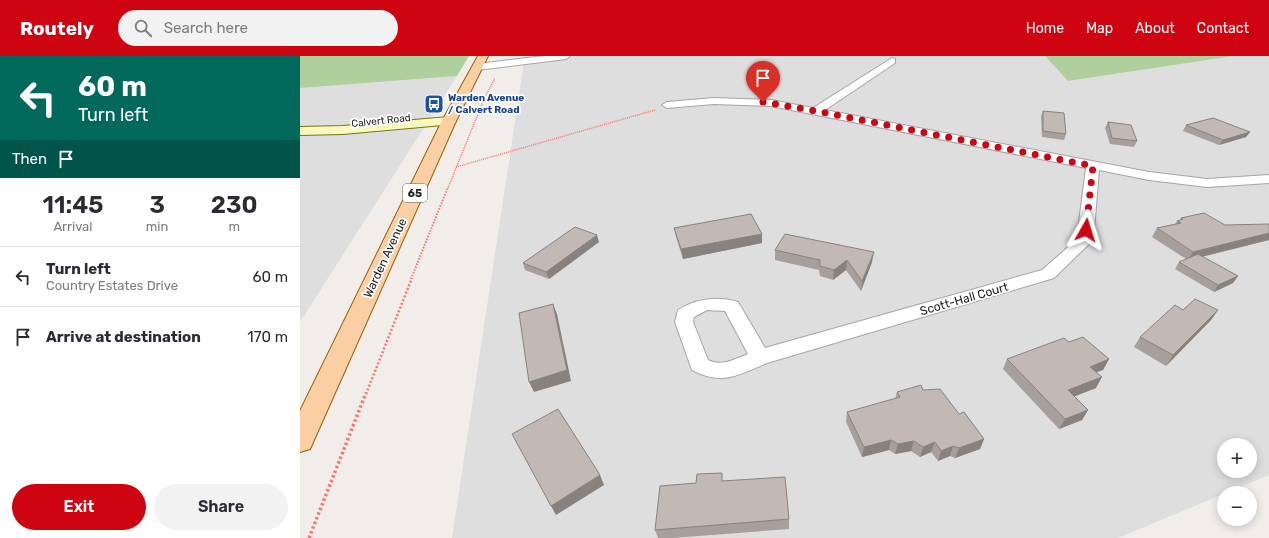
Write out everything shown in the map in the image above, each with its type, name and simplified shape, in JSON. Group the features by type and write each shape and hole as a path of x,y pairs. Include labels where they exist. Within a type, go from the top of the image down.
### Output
{"main road":[{"name":"Warden Avenue","path":"300,440 451,117 480,62"}],"street":[{"path":"480,62 566,56"},
{"path":"816,111 892,61"},
{"path":"667,105 714,101 755,102 816,111 1149,176 1207,183 1269,179"},
{"name":"Calvert Road","path":"305,131 344,130 451,117"},
{"name":"Scott-Hall Court","path":"760,357 1048,274 1081,244 1086,230 1093,166"}],"path":[{"path":"310,538 456,167 484,99 496,76"},
{"path":"456,167 667,105"}],"shaded area":[{"path":"577,56 1045,56 1068,81 1234,56 1269,56 1269,475 1243,486 1217,486 1217,497 1118,538 452,538 524,62"},
{"path":"457,76 300,322 300,88"}],"green space":[{"path":"300,56 469,56 457,76 300,88"},
{"path":"1045,56 1234,56 1068,81"}],"building":[{"path":"1043,111 1064,113 1066,134 1043,131"},
{"path":"1213,118 1250,132 1223,140 1186,125"},
{"path":"1108,122 1131,125 1137,141 1112,138"},
{"path":"1204,213 1225,225 1269,224 1269,233 1193,252 1157,228 1181,223 1177,221 1183,219 1181,218"},
{"path":"751,214 762,234 681,249 674,228"},
{"path":"575,227 597,235 546,272 523,263"},
{"path":"785,234 874,252 862,281 847,260 834,270 820,266 820,260 775,250"},
{"path":"1198,254 1238,276 1218,285 1179,262"},
{"path":"1195,299 1218,310 1173,355 1140,337 1175,305 1183,310"},
{"path":"553,304 567,370 529,382 519,313"},
{"path":"1083,337 1109,359 1090,367 1102,377 1068,390 1088,410 1065,419 1007,359 1064,338 1069,342"},
{"path":"921,385 923,390 940,389 959,414 964,412 984,439 959,448 953,446 941,451 935,442 923,447 914,441 898,444 891,440 864,447 847,412 900,397 897,392"},
{"path":"558,409 600,475 551,506 512,434"},
{"path":"722,473 722,481 785,477 789,519 655,530 660,486 696,483 697,474"}],"place":[{"name":"Warden Avenue / Calvert Road","path":"434,104"}],"route":[{"path":"763,102 816,111 1093,166 1086,230"}]}
